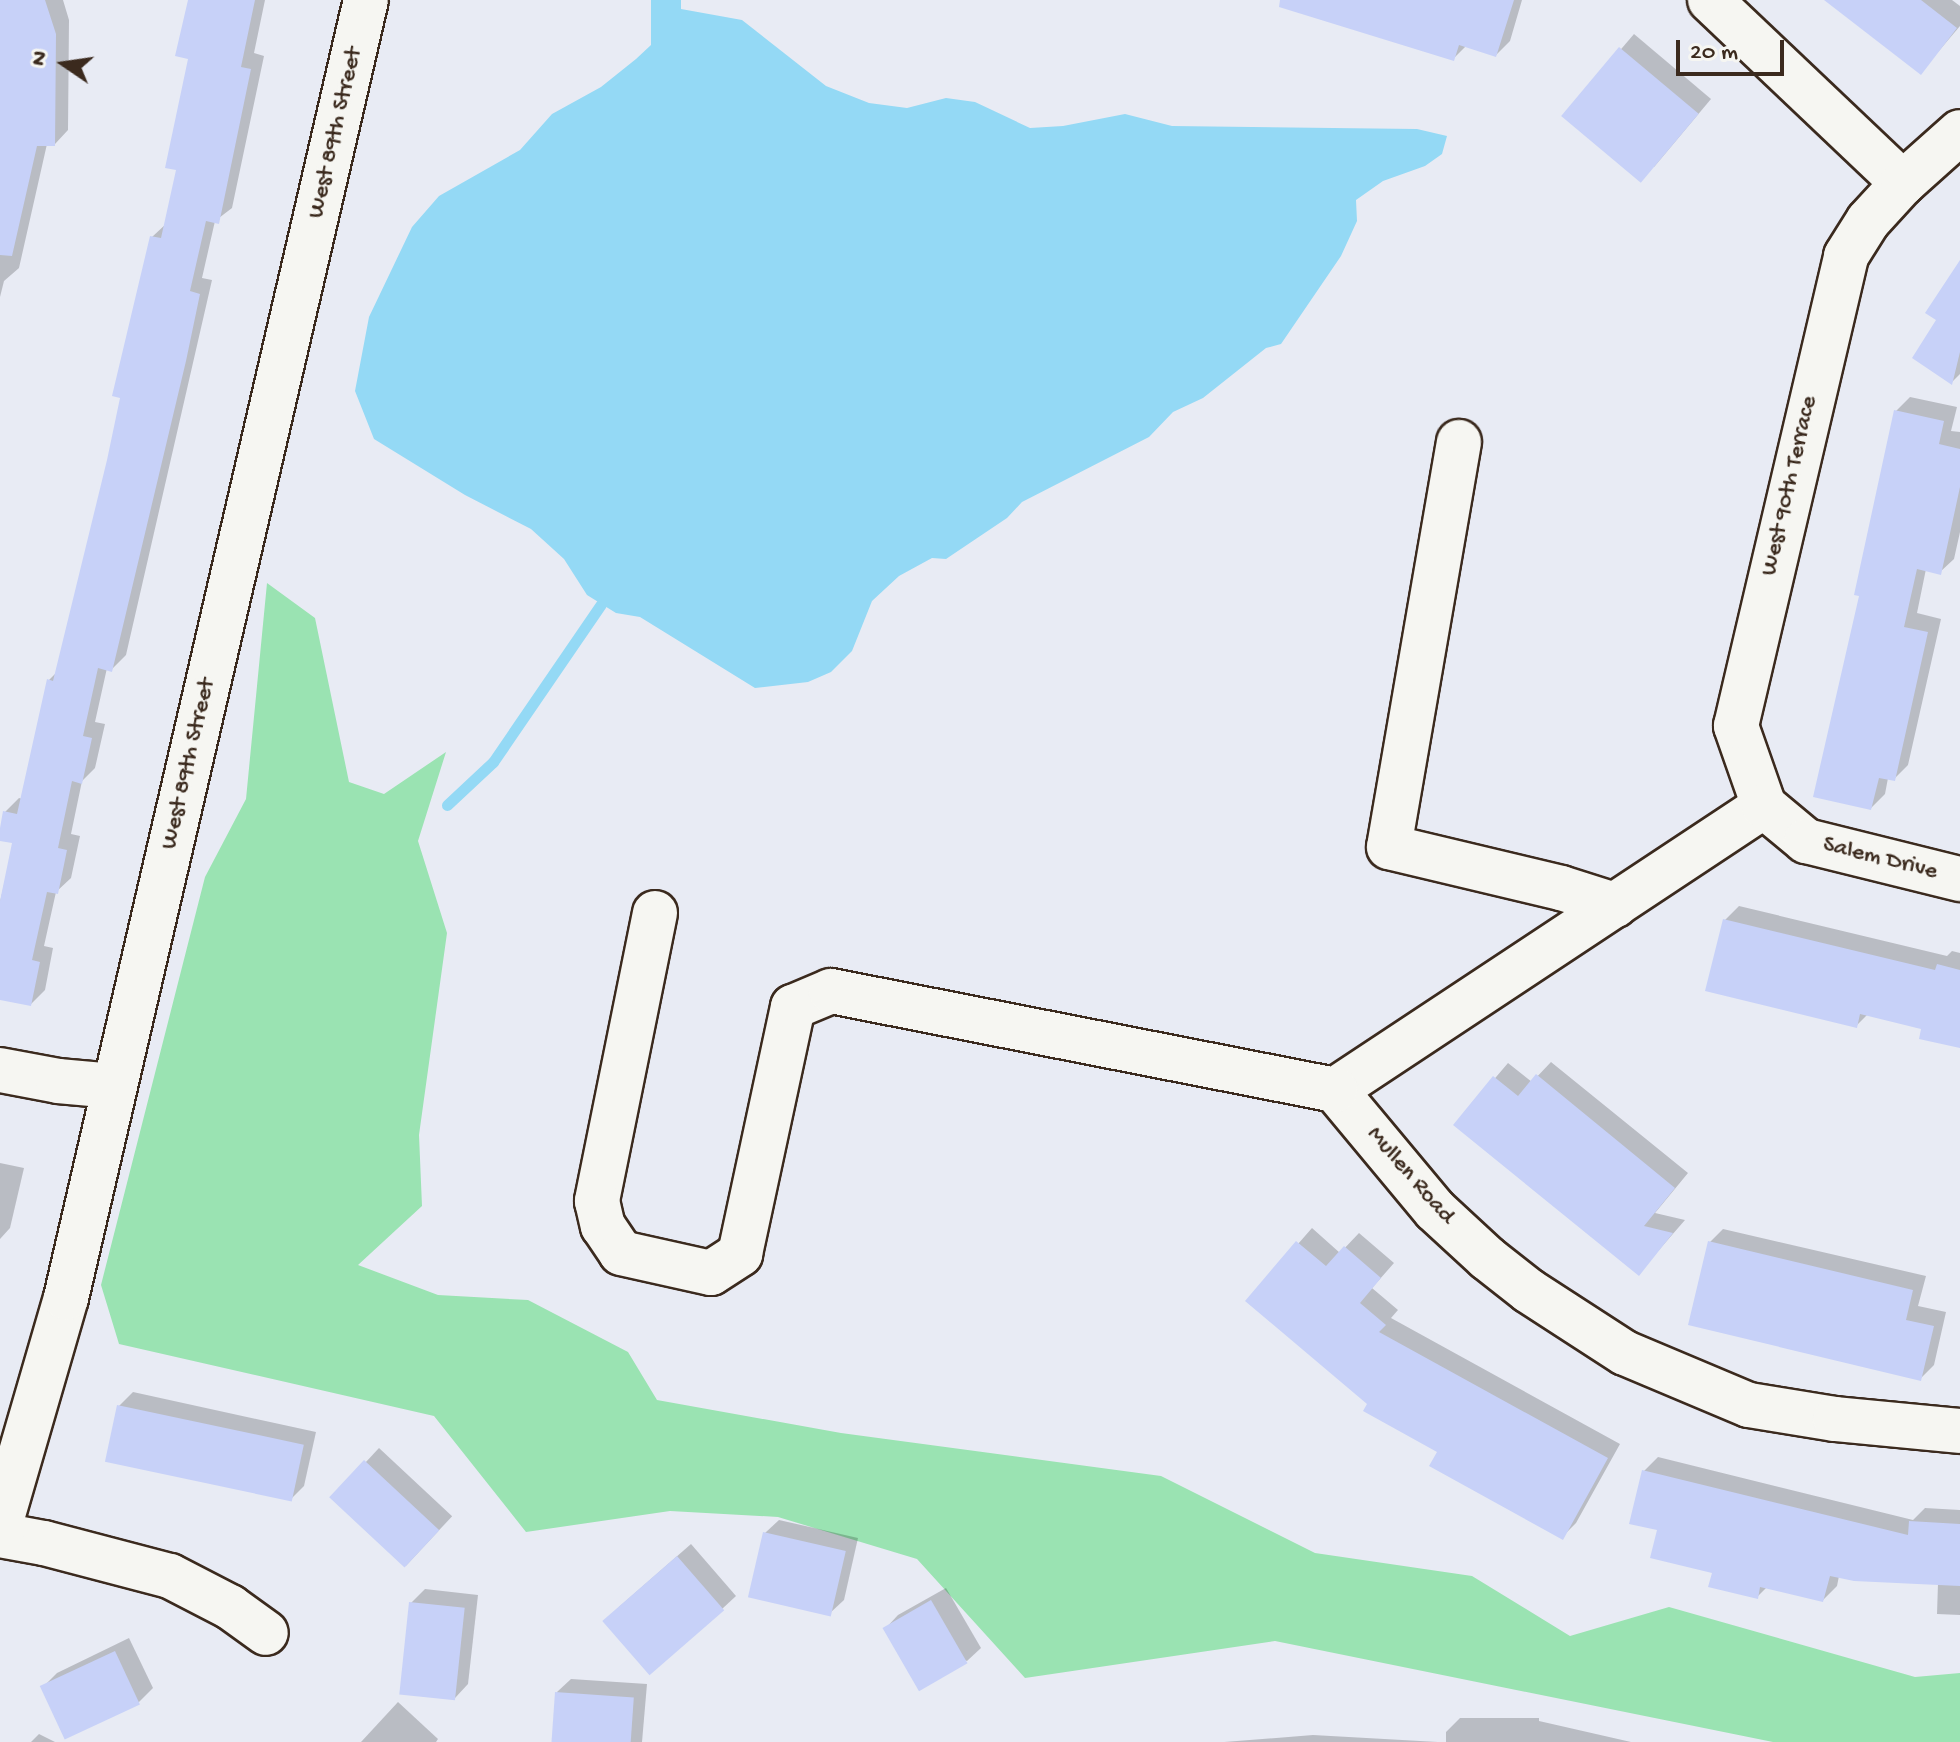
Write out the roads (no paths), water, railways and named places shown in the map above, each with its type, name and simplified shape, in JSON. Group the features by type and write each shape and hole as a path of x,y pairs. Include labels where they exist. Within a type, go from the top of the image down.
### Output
{"street":[{"name":"West 89th Street","path":"0,1525 66,1298 366,0"},
{"path":"1710,0 1903,183"},
{"name":"West 90th Terrace","path":"1764,806 1736,726 1846,256 1868,221 1903,183 1960,132"},
{"path":"1459,442 1389,847 1561,888 1615,905"},
{"path":"655,913 597,1201 603,1226 621,1253 711,1273 740,1254 793,1007 831,991 1335,1090 1764,806"},
{"name":"Salem Drive","path":"1764,806 1806,841 1960,879"},
{"path":"0,1070 58,1081 114,1086"},
{"name":"Mullen Road","path":"1335,1090 1435,1210 1487,1258 1540,1299 1625,1353 1749,1405 1835,1419 1960,1431"},
{"path":"0,1535 44,1543 170,1576 230,1607 266,1633"}],"water":[{"path":"651,0 681,0 681,9 742,20 826,86 869,103 907,108 946,98 975,102 1030,128 1063,126 1125,114 1172,126 1417,129 1447,136 1442,154 1425,166 1383,181 1356,200 1357,221 1341,256 1281,344 1266,348 1203,398 1173,412 1149,437 1022,502 1007,518 946,559 932,558 899,576 872,601 852,651 831,672 808,682 755,688 640,617 616,613 587,595 564,559 531,529 465,495 374,439 355,391 369,317 412,227 439,196 520,150 552,114 601,87 651,45"}],"waterway":[{"path":"447,805 493,762 601,604"}]}
